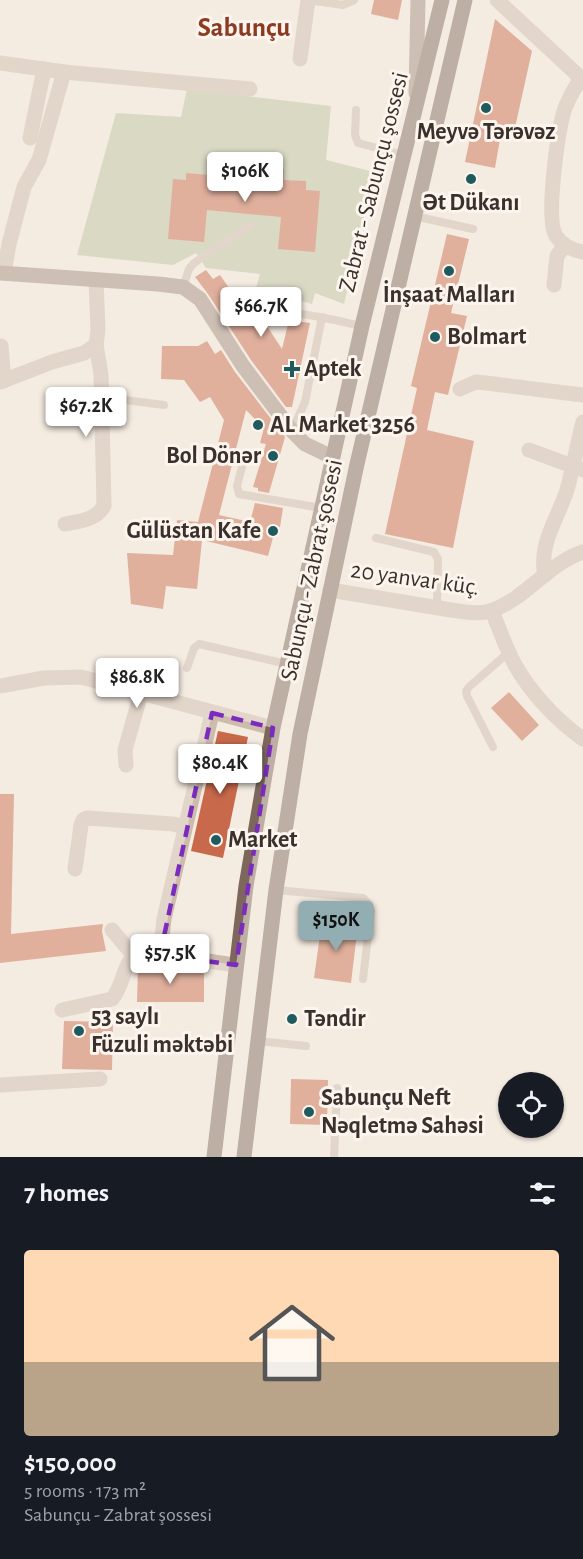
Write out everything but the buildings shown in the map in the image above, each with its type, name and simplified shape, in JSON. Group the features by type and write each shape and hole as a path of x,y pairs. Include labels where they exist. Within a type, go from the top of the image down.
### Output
{"main road":[{"name":"Zabrat - Sabunçu şossesi","path":"332,457 442,0"},
{"name":"Sabunçu - Zabrat şossesi","path":"244,1157 276,890 300,734 357,464 465,0"},
{"path":"214,1157 236,965 273,728 332,457 357,464"}],"street":[{"path":"300,59 308,0"},
{"path":"415,106 418,0"},
{"path":"497,0 582,79 570,95 562,121 551,205 552,226 556,235 565,245 583,252"},
{"path":"0,63 64,72 250,89"},
{"path":"30,138 44,69"},
{"path":"64,72 39,160 24,187 2,273 183,287 205,305 243,366 292,431 305,444 332,457"},
{"path":"554,285 557,256 565,245"},
{"path":"65,524 90,518 100,513 104,506 100,356 96,345 98,330 96,280"},
{"path":"2,346 2,382 52,362 84,353 96,345"},
{"path":"460,389 476,382 583,394"},
{"path":"545,575 543,565 545,546 578,469 583,422"},
{"path":"529,450 578,469"},
{"name":"20 yanvar küç.","path":"330,590 437,608 471,612 492,611 570,557 583,552"},
{"path":"492,611 515,665 544,704 583,739"},
{"path":"0,686 44,678 81,677 273,728"},
{"path":"126,765 125,750 141,693"},
{"path":"160,955 164,920 212,713"},
{"path":"75,869 81,825 87,818 173,824 185,827"},
{"path":"112,930 134,957"},
{"path":"62,1010 112,999 117,993 129,963 134,957 143,954 236,965"},
{"path":"0,1084 100,1079"}],"lane":[{"path":"308,0 343,5 354,0"},
{"path":"356,110 356,141 404,155"},
{"path":"414,216 473,229"},
{"path":"183,287 189,269 194,263 251,225"},
{"path":"267,315 277,312 362,326"},
{"path":"292,431 305,402 322,318"},
{"path":"102,397 164,405"},
{"path":"244,459 237,486 239,494 321,508"},
{"path":"376,538 434,552 438,559 437,608"},
{"path":"187,668 194,648 199,644 287,664"},
{"path":"493,747 466,691 509,652"},
{"path":"276,890 363,898 369,903 371,911 363,979"},
{"path":"258,1041 306,1046"},
{"path":"334,1157 337,1088"}],"highlighted area":[{"path":"212,713 273,728 236,965 160,955"}],"green space":[{"path":"187,89 331,106 326,160 374,172 344,304 315,293 312,304 256,288 260,274 206,268 196,253 173,265 77,255 116,113 181,117"}],"place":[{"name":"Meyvə Tərəvəz","path":"486,108"},
{"name":"Ət Dükanı","path":"471,179"},
{"name":"İnşaat Malları","path":"449,271"},
{"name":"Bolmart","path":"435,337"},
{"name":"Aptek","path":"292,369"},
{"name":"AL Market 3256","path":"258,425"},
{"name":"Bol Dönər","path":"273,456"},
{"name":"Gülüstan Kafe","path":"273,531"},
{"name":"Market","path":"216,840"},
{"name":"Təndir","path":"292,1019"},
{"name":"53 saylı Füzuli məktəbi","path":"79,1031"},
{"name":"Sabunçu Neft Nəqletmə Sahəsi","path":"309,1112"}],"district":[{"name":"Sabunçu","path":"244,27"}]}
